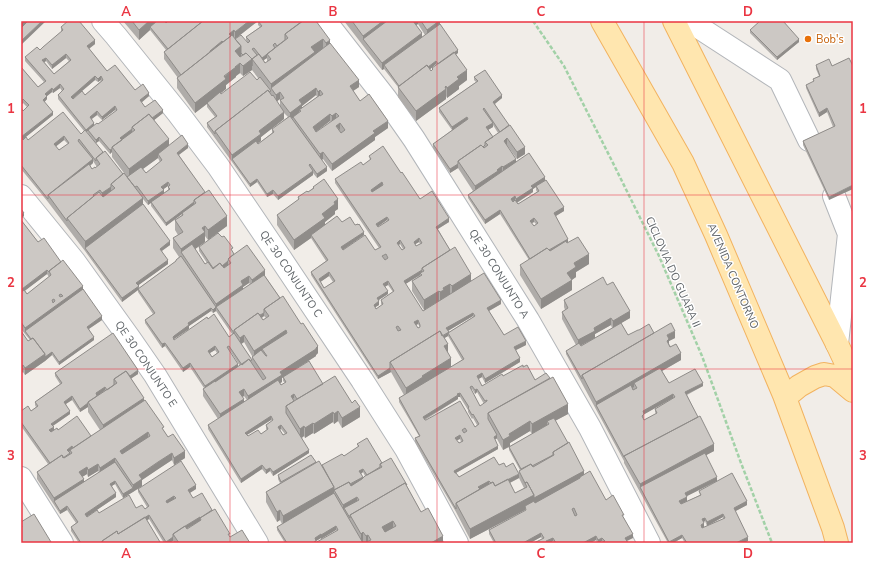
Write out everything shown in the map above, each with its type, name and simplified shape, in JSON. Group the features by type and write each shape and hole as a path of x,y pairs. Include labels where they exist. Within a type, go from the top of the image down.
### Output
{"main road":[{"name":"AVENIDA CONTORNO","path":"602,21 683,163 716,236 784,395 833,528 837,543"},
{"path":"674,21 853,378"},
{"path":"784,395 815,377 824,374 835,376 853,391"}],"street":[{"name":"QE 30 CONJUNTO C","path":"103,21 218,166 362,380 406,450 458,543"},
{"name":"QE 30 CONJUNTO A","path":"325,21 386,99 414,139 524,313 590,428 649,543"},
{"path":"689,21 780,80 809,140"},
{"name":"QE 30 CONJUNTO E","path":"21,196 74,261 155,375 257,543"},
{"path":"834,196 849,234 837,344"},
{"path":"21,478 62,543"}],"path":[{"name":"CICLOVIA DO GUARA II","path":"533,21 564,66 659,256 702,356 772,543"}],"building":[{"path":"28,21 42,21 21,41 21,28"},
{"path":"68,21 79,21 95,40 87,46 107,71 115,65 135,90 143,84 149,93 140,100 145,107 155,100 163,110 152,118 149,114 120,138 122,140 110,150 99,137 96,140 88,130 117,110 115,106 102,117 97,111 90,117 94,123 86,130 58,95 64,89 60,84 45,94 47,96 43,100 53,112 21,137 21,108 23,111 29,105 23,99 21,101 21,67 38,87 46,81 25,57 37,47 40,50 63,30 61,27","holes":["66,54 71,60 54,74 42,60 46,58 52,65","95,76 98,79 101,76 103,80 85,95 82,91 73,99 71,97"]},
{"path":"132,21 149,21 139,30"},
{"path":"157,21 165,21 166,23 168,21 203,21 168,49 150,27"},
{"path":"203,21 249,21 235,32 234,30 229,34 231,36 223,42 222,41 181,75 164,52"},
{"path":"258,21 301,22 285,34 285,40 277,46 275,43 273,45 275,48 262,58 254,48 252,49 257,55 252,59 246,53 243,55 241,53 241,46 235,39 241,35 248,43 250,41 246,37 262,26"},
{"path":"303,21 316,21 330,40 326,43 323,39 311,47 315,52 271,84 252,59 259,54 265,63 271,59 267,54 288,38 285,34"},
{"path":"352,21 383,21 363,36"},
{"path":"387,21 413,21 422,33 382,63 363,39"},
{"path":"421,21 439,21 427,30"},
{"path":"760,21 783,21 799,39 777,57 750,30"},
{"path":"440,24 458,50 438,64 436,61 428,67 427,65 399,86 384,65"},
{"path":"232,35 241,46 235,51 240,57 246,53 252,59 243,66 240,63 224,76 226,79 195,103 177,78"},
{"path":"330,43 359,80 350,86 360,101 369,94 388,121 373,131 375,133 332,164 323,152 320,154 293,117 301,111 299,110 323,94 320,90 318,92 316,88 299,100 302,104 290,113 280,100 284,98 280,92 276,95 271,88","holes":["336,113 339,116 316,132 313,127 330,114 332,116","340,123 345,130 341,133 336,126"]},
{"path":"454,52 467,70 457,77 459,79 447,88 446,86 446,89 416,111 398,87 427,65 431,71 433,69 432,68"},
{"path":"849,58 853,66 853,185 829,197 803,141 835,126 827,108 819,113 806,85 814,81 813,79 820,76 816,65 829,59 832,66"},
{"path":"485,70 502,95 493,102 509,125 500,132 484,108 483,109 493,123 486,127 493,137 485,142 483,147 481,145 458,161 458,164 450,169 433,144 468,119 467,117 452,127 439,108 478,81 474,77"},
{"path":"250,72 257,80 260,77 271,91 269,92 268,90 215,131 215,134 207,123 217,116 207,103 220,92 221,94"},
{"path":"268,90 284,112 259,131 261,134 232,155 215,131"},
{"path":"63,112 81,134 85,130 103,152 96,158 96,161 79,139 78,141 93,159 48,195 48,199 21,165 21,137 23,140 26,137 28,140","holes":["64,136 69,143 59,150 54,144"]},
{"path":"149,114 169,139 129,169 112,147 135,130 132,127"},
{"path":"290,116 327,167 317,174 310,164 309,165 313,171 278,196 273,190 267,194 257,179 250,184 232,159 256,141 258,144 274,132 272,129"},
{"path":"510,125 525,147 517,152 507,138 504,141 516,159 503,167 502,166 497,170 498,171 475,186 458,161 481,145 484,148 488,145 485,142"},
{"path":"182,135 188,144 177,153 205,192 166,223 151,202 170,189 168,187 170,185 168,182 161,187 164,190 148,201 137,186 135,187 127,177 141,167 146,173 162,160 158,154"},
{"path":"383,146 420,199 432,191 449,218 436,227 450,250 404,281 423,311 484,273 501,300 487,308 504,335 518,327 526,341 514,347 520,358 485,379 482,373 477,376 482,386 502,374 503,376 523,365 523,367 527,365 535,380 546,373 550,378 488,413 488,419 497,435 494,437 498,446 454,471 459,477 494,457 499,465 504,463 506,467 513,463 519,474 495,486 493,482 491,483 489,481 478,487 480,489 456,503 456,509 415,438 420,436 399,398 464,359 448,333 475,316 473,313 446,328 449,332 442,336 440,331 390,362 390,368 378,376 311,272 328,260 311,235 337,216 342,222 350,217 355,225 359,224 364,232 341,247 343,250 365,235 375,250 381,247 335,179 361,162 363,165 371,159 369,156","holes":["382,182 383,185 372,192 371,190","387,217 389,220 378,227 376,224","419,238 422,243 416,246 414,242","400,240 405,248 402,250 397,243","386,254 388,258 385,260 382,256","329,272 335,281 324,288 319,279","388,281 394,291 381,300 383,304 376,309 374,305 379,301 377,298 388,291 383,284","418,320 420,327 418,328 414,322","398,326 401,330 398,331 396,327","472,386 475,390 477,389 485,401 487,401 480,406 470,387","460,393 472,415 473,414 479,424 475,427 460,401 426,420 423,417","465,428 467,431 464,433 462,430","460,435 463,441 459,443 455,438"]},
{"path":"105,151 123,174 111,184 111,187 102,193 100,190 93,195 94,196 67,218 67,221 48,195 89,164 92,169 95,168 100,164 96,158"},
{"path":"529,153 545,177 531,186 533,188 516,199 515,196 511,199 513,202 515,200 518,204 539,191 536,186 546,180 564,207 554,213 568,239 549,250 547,248 530,259 500,210 485,220 468,195","holes":["534,218 538,223 534,226 530,221"]},
{"path":"124,173 143,198 85,241 67,218 99,192 103,197 115,188 111,184"},
{"path":"324,179 338,199 334,202 335,204 322,214 325,218 294,240 277,215 299,199 298,197 314,188 313,187"},
{"path":"209,190 227,216 208,230 205,226 202,228 205,232 181,249 173,238 183,232 175,220 196,203 194,200"},
{"path":"143,204 170,241 160,249 168,260 136,283 139,286 122,298 85,248"},
{"path":"21,220 38,242 44,238 61,262 49,272 47,270 22,289 23,290 21,292"},
{"path":"218,233 222,237 224,236 233,248 231,249 234,254 222,266 220,263 213,268 199,247"},
{"path":"578,237 589,254 574,263 576,267 567,273 572,280 541,299 520,265 547,248 550,251 566,241 567,243"},
{"path":"192,244 205,264 208,262 213,269 220,263 224,268 231,263 228,259 229,258 247,245 265,270 252,280 249,276 241,281 243,285 216,304 181,252"},
{"path":"455,247 471,274 452,286 450,284 443,288 444,290 439,291 424,300 412,281 422,275 420,273 424,271 422,268"},
{"path":"181,256 216,307 213,310 211,308 188,323 189,325 173,337 174,340 207,317 208,319 214,314 229,337 234,333 252,360 250,361 249,359 242,365 229,346 227,347 238,364 205,386 190,363 183,368 165,343 162,344 145,320 155,313 138,289","holes":["215,346 219,352 212,357 208,351"]},
{"path":"63,260 83,286 25,328 21,322 21,292 24,290 27,294 51,275 49,271"},
{"path":"264,275 280,298 264,309 264,313 260,315 258,313 234,330 234,333 216,307"},
{"path":"603,277 607,285 613,282 630,311 613,321 611,318 594,328 595,331 578,340 562,312 568,308 564,300"},
{"path":"83,289 102,316 87,327 94,337 59,362 52,352 45,357 45,354 33,338 31,339 25,331"},
{"path":"283,296 301,324 303,323 318,346 316,349 280,372 282,375 248,396 244,389 239,392 244,399 220,414 203,389 249,359 263,380 266,378 252,357 261,350 267,356 262,349 287,333 286,330 254,351 244,335 240,338 234,330 258,313 263,320 269,316 264,309"},
{"path":"621,323 628,335 649,324 654,333 582,375 582,379 566,351 579,343 581,346"},
{"path":"671,323 675,331 667,335 669,339 667,341 670,347 676,344 681,353 596,402 582,375"},
{"path":"21,331 28,341 33,338 45,354 25,368 23,365 21,366"},
{"path":"440,331 448,344 444,346 451,358 406,388 390,362"},
{"path":"113,333 138,370 130,376 126,371 114,379 114,385 107,390 105,387 96,393 97,396 80,409 72,396 64,402 70,411 51,424 54,427 49,430 51,432 57,428 58,430 77,416 91,436 73,448 72,446 67,450 70,453 63,458 62,455 50,463 21,422 21,411 28,406 31,411 38,406 35,402 62,383 55,373"},
{"path":"309,361 323,384 297,399 294,394 291,396 294,401 286,406 286,413 309,450 273,472 270,468 266,470 262,465 241,479 208,425 278,380 281,385 286,382 283,377","holes":["271,416 273,420 266,425 268,429 261,434 258,430 248,436 245,433","281,425 287,433 283,435 278,427"]},
{"path":"660,368 669,383 695,369 703,383 685,392 698,417 624,457 596,405 631,385 633,390 637,388 634,383","holes":["673,394 675,397 655,409 657,413 644,420 642,416 644,414 643,411"]},
{"path":"126,371 144,398 103,425 88,402 117,383 114,379"},
{"path":"335,376 352,403 355,400 360,407 342,418 338,411 334,414 333,412 314,424 313,423 305,428 304,426 300,429 286,406"},
{"path":"553,377 568,404 532,424 530,421 509,434 510,436 503,440 488,413"},
{"path":"145,400 164,427 162,428 168,437 173,434 185,451 174,458 172,453 158,462 139,475 142,479 133,485 115,458 100,468 98,464 88,470 87,467 79,472 84,479 54,498 37,472 62,455 64,458 72,453 70,450","holes":["148,432 150,436 122,454 120,451"]},
{"path":"700,416 714,444 640,484 624,456"},
{"path":"554,418 568,443 553,452 553,455 532,466 531,464 521,469 509,447 549,424 547,421"},
{"path":"367,438 382,463 380,464 380,467 367,475 363,469 359,471 363,477 334,490 334,487 322,465 342,454 344,456 359,446 357,444"},
{"path":"569,442 584,471 534,498 534,495 527,482 525,483 519,471 531,464 533,467 554,455 553,452"},
{"path":"705,453 717,477 685,493 687,497 679,501 681,504 701,495 699,491 732,473 747,501 734,508 748,537 736,543 687,543 682,535 669,542 640,487","holes":["723,514 725,518 702,528 701,525 704,523 702,519 705,518 707,522"]},
{"path":"311,455 316,462 281,482 278,475"},
{"path":"391,458 407,485 405,483 350,515 350,518 344,508 359,500 357,497 343,505 334,490 349,482 351,486 365,476 382,467 380,464"},
{"path":"181,461 196,485 188,490 193,498 202,493 212,510 173,534 173,537 166,542 149,515 118,534 117,531 102,541 102,543 81,543 71,527 78,522 67,506 60,511 54,501 115,462 133,488 123,494 115,481 110,484 116,493 85,514 87,517 97,510 99,513 129,495 136,508 142,505 145,509 149,506 138,489","holes":["174,496 176,498 167,503 166,501"]},
{"path":"319,461 334,487 283,516 280,510 277,512 266,492"},
{"path":"590,471 606,500 613,495 633,534 625,538 628,543 601,543 605,541 602,538 598,540 596,536 583,543 556,543 553,538 546,541 547,543 534,543 544,538 541,533 523,543 496,543 489,530 526,510 525,506 534,501 535,503","holes":["574,508 577,515 575,516 572,509"]},
{"path":"508,479 515,493 527,487 525,483 527,482 534,495 470,529 456,503 493,482 495,486"},
{"path":"405,483 421,512 428,508 443,536 431,543 366,543 371,540 368,535 366,536 363,532 361,534 350,515","holes":["393,521 396,526 385,532 382,527"]},
{"path":"334,493 363,543 287,543 277,527","holes":["336,526 338,530 315,543 315,538"]},
{"path":"215,509 230,534 228,534 230,537 242,530 250,543 179,543 173,534 185,526 187,529 201,520 200,518"},
{"path":"34,514 51,542 50,543 21,543 21,522"},
{"path":"145,517 160,542 103,543 102,541 117,531 118,534"}],"place":[{"name":"Bob's","path":"808,39"}]}
